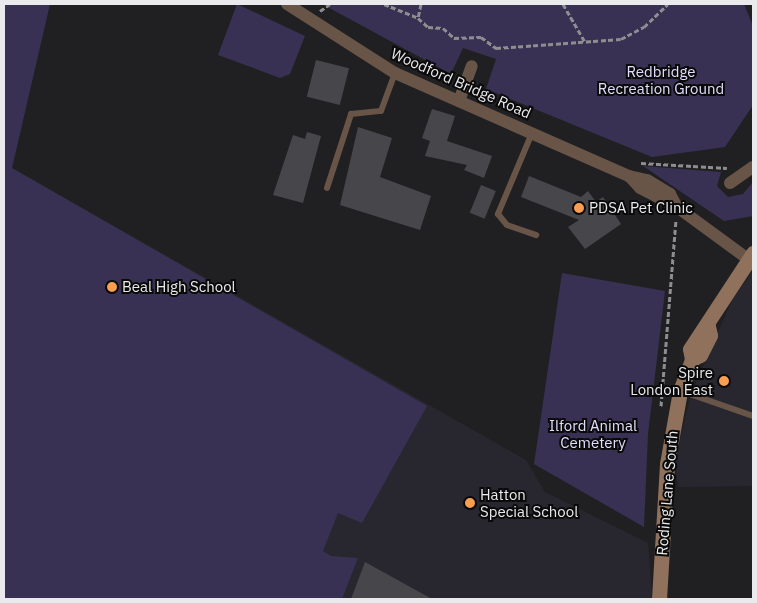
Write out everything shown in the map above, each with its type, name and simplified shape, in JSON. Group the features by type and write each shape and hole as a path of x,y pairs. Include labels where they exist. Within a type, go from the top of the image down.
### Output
{"street":[{"name":"Woodford Bridge Road","path":"287,4 395,73 630,176 647,180 670,194 679,208"},
{"path":"459,101 472,66"},
{"path":"730,183 751,168"},
{"name":"Woodford Bridge Road","path":"630,176 640,188 679,208 751,256"},
{"name":"Roding Lane South","path":"659,599 673,422 680,391 696,357 690,349 751,256"}],"lane":[{"path":"327,188 351,114 381,111 395,73"},
{"path":"532,133 498,214 507,225 536,235"},
{"path":"640,188 670,194"},
{"path":"680,391 753,416"}],"path":[{"path":"384,4 418,18 454,38 481,37 496,48 621,39 644,27 668,4"},
{"path":"418,18 420,4"},
{"path":"563,4 585,43"},
{"path":"630,176 645,162 751,168"},
{"path":"673,422 660,398 673,229 679,208"}],"shaded area":[{"name":"Beal High School","path":"4,4 50,4 12,168 526,460 545,492 648,543 652,599 4,599"},
{"name":"Spire London East","path":"753,271 753,486 678,487 675,461 691,394 733,298"}],"green space":[{"name":"Beal High School","path":"4,4 50,4 12,168 427,406 362,523 338,513 323,551 331,556 358,558 342,599 4,599"},
{"path":"237,4 305,36 290,74 280,78 218,55"},
{"name":"Redbridge Recreation Ground","path":"322,4 744,4 753,26 753,105 725,147 652,157 486,89 496,59 463,48 451,74"},
{"path":"643,166 721,172 717,186 728,197 743,194 753,182 753,216 724,221"},
{"name":"Ilford Animal Cemetery","path":"562,273 665,291 648,434 644,527 534,464"}],"building":[{"path":"316,60 349,68 340,105 307,97"},
{"path":"432,109 455,116 447,141 492,156 484,178 464,170 467,165 425,156 430,141 422,138"},
{"path":"358,127 392,138 380,177 431,196 420,230 340,205"},
{"path":"307,132 321,136 303,203 273,195 293,135 305,139"},
{"name":"PDSA Pet Clinic","path":"529,176 581,197 588,191 596,202 603,197 621,224 585,249 568,227 579,220 521,197"},
{"path":"481,185 496,191 485,219 470,213"},
{"path":"365,562 432,599 351,599"}],"place":[{"name":"PDSA Pet Clinic","path":"579,208"},
{"name":"Beal High School","path":"112,287"},
{"name":"Spire London East","path":"724,381"},
{"name":"Hatton Special School","path":"470,503"}]}
